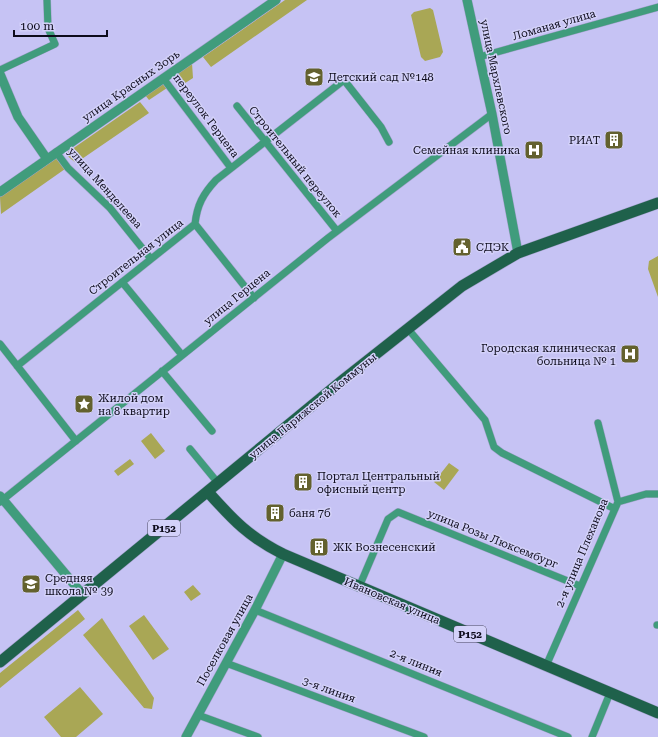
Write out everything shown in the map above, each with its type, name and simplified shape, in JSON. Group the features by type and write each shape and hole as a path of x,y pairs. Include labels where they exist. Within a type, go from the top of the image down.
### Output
{"main road":[{"name":"улица Парижской Коммуны","path":"0,662 408,329 478,275 518,253 658,204"},
{"name":"Ивановская улица","path":"208,492 238,525 264,544 283,554 658,713"}],"street":[{"path":"0,70 55,44 48,28 47,0"},
{"name":"улица Красных Зорь","path":"0,192 276,0"},
{"name":"улица Мархлевского","path":"467,0 492,114 518,253"},
{"name":"Ломаная улица","path":"479,57 559,36 658,7"},
{"path":"0,74 18,117 47,159"},
{"name":"переулок Герцена","path":"163,78 231,168"},
{"name":"Строительная улица","path":"17,366 195,224 197,209 204,194 231,168 344,80 381,127 389,142"},
{"name":"Строительный переулок","path":"237,106 337,231"},
{"name":"улица Герцена","path":"1,499 76,441 337,231 492,114"},
{"name":"улица Менделеева","path":"56,152 68,168 110,208 151,259"},
{"path":"195,224 254,298"},
{"path":"122,282 182,355"},
{"path":"408,329 485,420 494,446 502,453 617,505 646,494 658,494"},
{"path":"0,344 76,441"},
{"path":"162,371 212,431"},
{"name":"2-я улица Плеханова","path":"546,666 617,505 598,423"},
{"path":"190,449 218,484"},
{"path":"1,499 83,595"},
{"name":"улица Розы Люксембург","path":"359,587 388,519 398,512 580,586"},
{"name":"Поселковая улица","path":"186,737 255,610 283,554"},
{"name":"2-я линия","path":"255,610 568,737"},
{"name":"3-я линия","path":"226,663 414,735 424,737"},
{"path":"592,737 610,692"},
{"path":"198,715 258,737"}],"shaded area":[{"path":"285,0 307,0 211,67 203,57"},
{"path":"430,8 433,10 443,52 440,57 425,61 421,57 411,15 414,12"},
{"path":"192,63 193,78 179,87 172,76"},
{"path":"166,81 170,86 149,100 145,95"},
{"path":"140,102 149,113 76,163 65,154"},
{"path":"57,158 65,169 1,214 0,197"},
{"path":"658,256 658,297 648,269 649,261"},
{"path":"151,433 165,451 155,459 141,441"},
{"path":"130,459 134,464 118,476 114,471"},
{"path":"449,463 459,470 444,490 434,482"},
{"path":"193,585 201,594 191,601 184,592"},
{"path":"78,610 85,619 0,688 0,673"},
{"path":"144,615 169,649 153,660 129,626"},
{"path":"102,618 154,698 152,709 144,708 83,635"},
{"path":"80,687 103,714 76,737 61,737 44,717"}],"place":[{"name":"Детский сад №148","path":"314,77"},
{"name":"РИАТ","path":"614,140"},
{"name":"Семейная клиника","path":"534,150"},
{"name":"СДЭК","path":"462,247"},
{"name":"Городская клиническая больница № 1","path":"630,354"},
{"name":"Жилой дом на 8 квартир","path":"84,404"},
{"name":"Портал Центральный офисный центр","path":"303,482"},
{"name":"баня 7б","path":"275,513"},
{"name":"ЖК Вознесенский","path":"319,547"},
{"name":"Средняя школа № 39","path":"31,584"}]}
